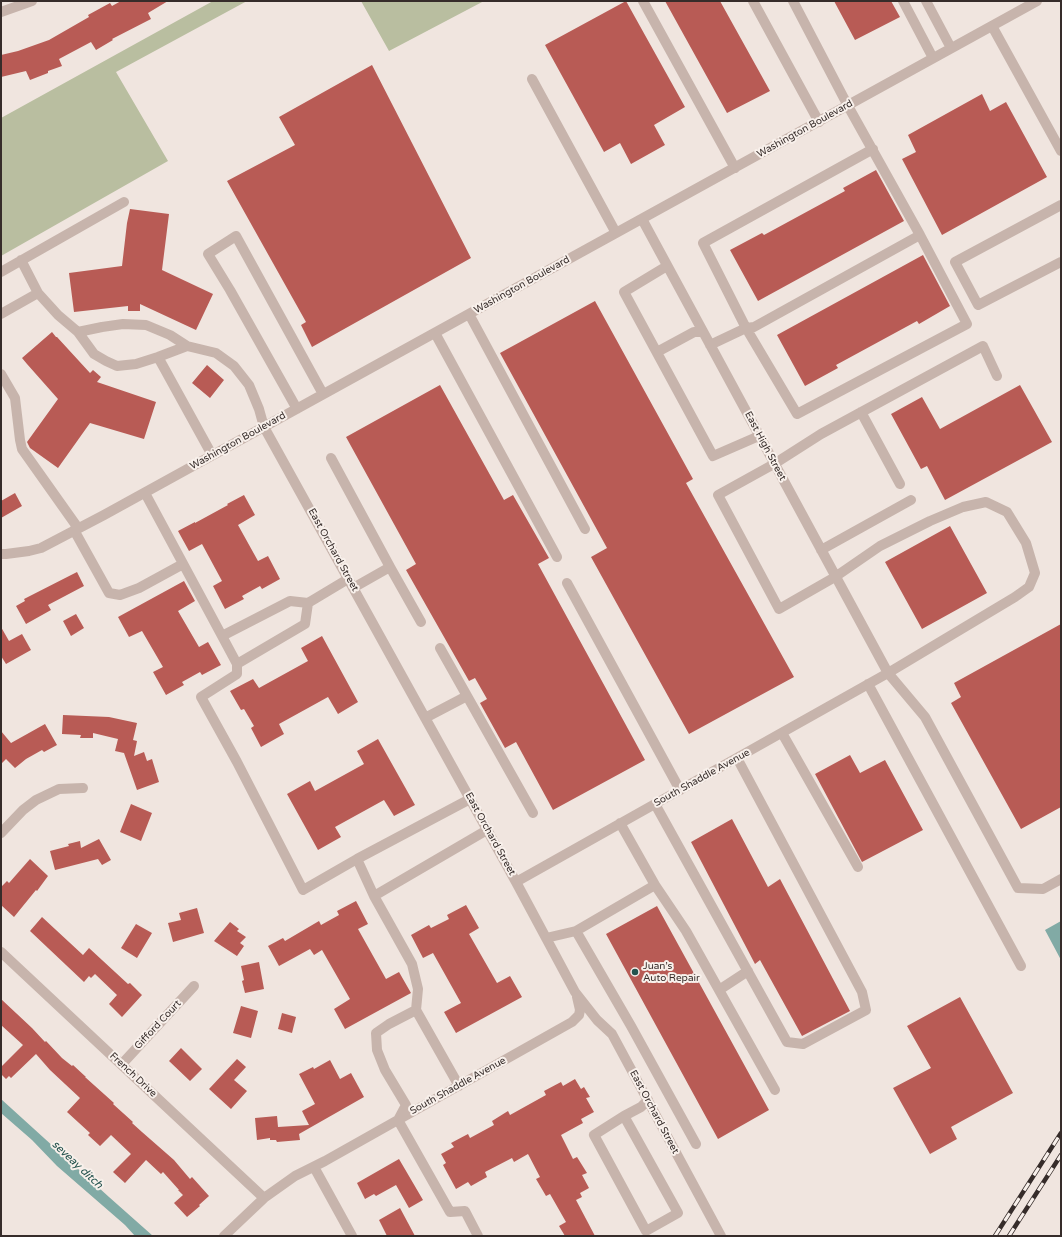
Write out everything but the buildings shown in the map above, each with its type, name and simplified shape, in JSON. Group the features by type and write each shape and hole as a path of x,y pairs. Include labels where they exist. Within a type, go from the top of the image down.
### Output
{"street":[{"path":"1,12 32,1"},
{"path":"643,1 735,168"},
{"path":"753,1 819,122"},
{"path":"793,1 848,106 873,149 920,235 967,324 797,414 746,328 703,244 873,149"},
{"path":"903,1 934,58"},
{"path":"926,1 952,48"},
{"name":"Washington Boulevard","path":"1,554 41,548 76,530 848,106 1033,2"},
{"path":"992,26 1061,151"},
{"path":"532,79 616,233"},
{"path":"1,272 124,202"},
{"path":"1061,206 955,262 978,305 1061,262"},
{"name":"East High Street","path":"642,219 888,674 926,717 1018,888 1043,889 1061,879"},
{"path":"710,345 746,328 754,327 920,235"},
{"path":"297,409 208,254 236,236 323,394"},
{"path":"21,260 38,293 58,316 78,332 94,354 106,361 117,366 136,364 187,346"},
{"path":"667,266 624,292 713,456 759,436"},
{"path":"1,314 38,293"},
{"path":"469,314 585,529"},
{"name":"East Orchard Street","path":"78,332 102,326 123,324 146,325 170,335 187,346 216,353 234,366 249,385 259,409 264,427 516,882 575,992 597,1020 612,1034 721,1236"},
{"path":"657,352 694,332 703,332"},
{"path":"434,333 557,557"},
{"path":"774,464 821,434 983,346 998,376"},
{"path":"158,357 212,455"},
{"path":"1,374 14,398 22,449 76,530 109,593 120,595 139,588 183,564"},
{"path":"861,412 900,484"},
{"path":"331,458 421,622"},
{"name":"South Shaddle Avenue","path":"516,882 888,674 1015,597 1029,586 1035,573 1026,543 1007,512 986,502 963,507 930,521 880,546 836,577 779,609 718,495 774,464"},
{"path":"144,493 237,664 237,674 201,697 237,762 303,890 357,859 470,799"},
{"path":"820,550 911,500"},
{"path":"222,636 290,601 308,603 390,566"},
{"path":"567,583 680,790"},
{"path":"237,664 305,624 308,603"},
{"path":"440,648 533,813"},
{"path":"868,684 1021,966"},
{"path":"425,718 467,696"},
{"path":"782,733 858,867"},
{"path":"655,804 787,1042 803,1044 866,1010 862,992 737,758"},
{"path":"1,833 23,810 36,800 59,789 83,788"},
{"path":"620,823 655,885 686,931 775,1090"},
{"path":"374,896 487,830"},
{"path":"357,859 374,896 412,964 418,989 416,1010 459,1086"},
{"path":"546,938 576,931 655,885"},
{"path":"576,931 631,1026 696,1144"},
{"name":"French Drive","path":"1,952 264,1198"},
{"path":"719,990 748,971"},
{"name":"Gifford Court","path":"122,1064 194,986"},
{"name":"South Shaddle Avenue","path":"224,1236 264,1198 295,1176 572,1022 579,1015 580,1010 575,992"},
{"path":"416,1010 388,1024 376,1032 377,1050 384,1070 406,1105 398,1120 450,1212 465,1211 478,1236"},
{"path":"624,1116 678,1213 646,1231 594,1135 624,1116 641,1107 648,1100"},
{"path":"314,1166 352,1236"}],"green space":[{"path":"213,1 247,1 116,72 168,161 1,256 1,118"},
{"path":"361,1 484,1 389,51"}],"water":[{"path":"1061,921 1061,960 1045,930"},
{"path":"1,1099 153,1236 135,1236 125,1225 57,1166 32,1140 1,1113"}],"railway":[{"path":"995,1236 1061,1133"},
{"path":"1009,1236 1061,1155"}],"place":[{"name":"Juan’s Auto Repair","path":"635,972"}],"water label":[{"name":"seveay ditch","path":"77,1165"}]}
